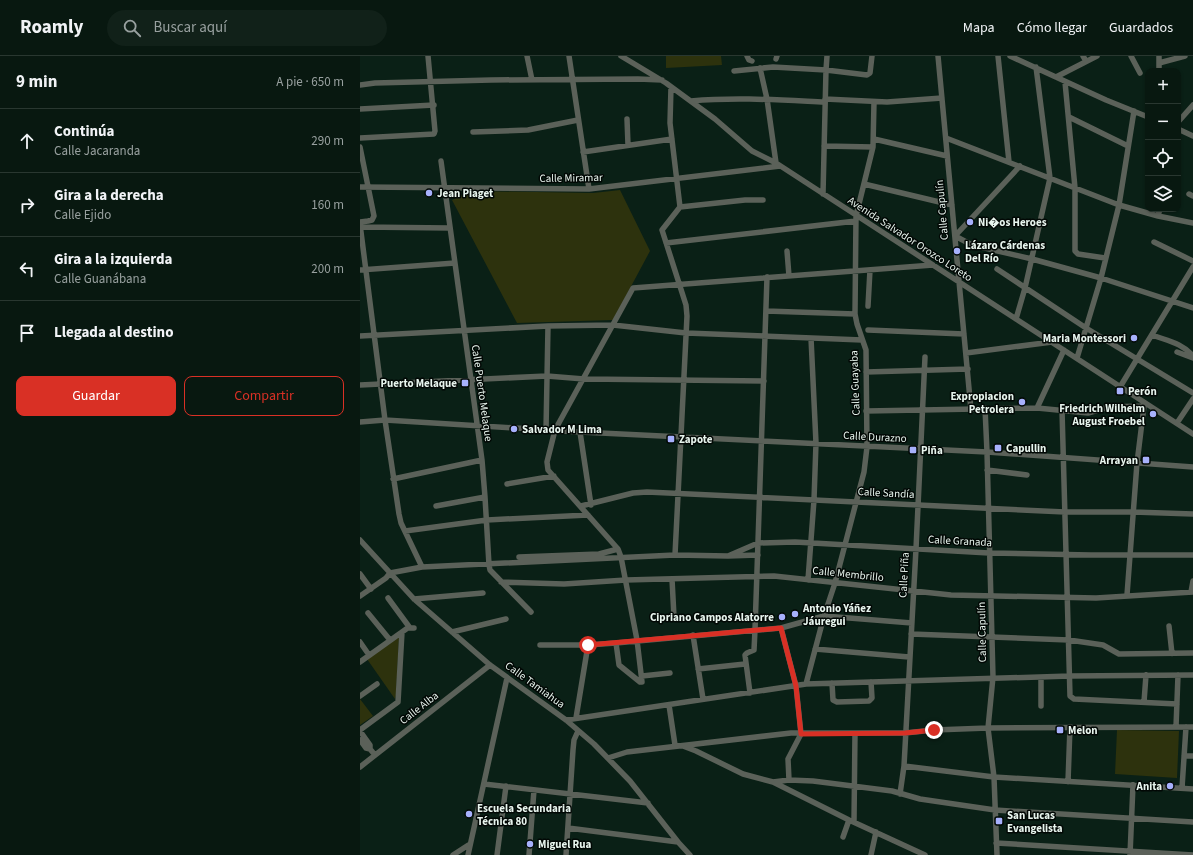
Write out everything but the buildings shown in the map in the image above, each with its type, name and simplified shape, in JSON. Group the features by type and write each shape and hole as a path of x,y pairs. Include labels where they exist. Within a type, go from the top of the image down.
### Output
{"street":[{"path":"360,138 434,134 434,106 428,56"},
{"path":"527,56 532,80"},
{"path":"569,56 589,189"},
{"name":"Avenida Salvador Orozco Loreto","path":"621,56 662,80 691,101 715,119 752,151 778,165 823,194 856,218 933,265 1077,358 1145,405 1193,434"},
{"path":"633,56 634,63"},
{"path":"747,56 749,60 752,61"},
{"path":"823,194 827,56"},
{"path":"734,71 773,67 826,70 869,75 872,56"},
{"name":"Calle Capulín","path":"938,56 971,410"},
{"path":"998,56 1009,162"},
{"path":"1010,56 1106,100 1145,116"},
{"path":"1056,77 1084,59 1097,56"},
{"path":"1131,56 1140,73"},
{"path":"1159,56 1159,68"},
{"path":"1159,63 1185,56"},
{"path":"1016,319 1032,259 1050,178 1036,67"},
{"path":"760,68 778,165"},
{"path":"360,85 375,83 572,79 662,80"},
{"path":"1066,82 1075,188 1076,253 1105,258"},
{"path":"671,87 669,111 680,207"},
{"path":"691,101 722,98 887,102 942,98"},
{"name":"Calle Guayaba","path":"806,684 857,502 864,472 867,447 866,350 855,314 856,218 873,147 874,102"},
{"path":"1181,119 1193,105"},
{"path":"360,109 434,106"},
{"path":"1077,358 1101,278 1119,206 1134,111"},
{"path":"1069,117 1128,146"},
{"path":"627,119 628,145"},
{"path":"473,132 528,130 578,120"},
{"path":"1181,130 1193,136"},
{"path":"946,138 1119,206 1193,223"},
{"path":"583,152 672,139"},
{"path":"874,139 948,156"},
{"path":"824,146 873,147"},
{"path":"360,147 374,216 372,220 360,223 363,270 374,335 393,479 400,519 422,567"},
{"name":"Calle Puerto Melaque","path":"441,161 476,426 482,460 487,520 488,565"},
{"name":"Calle Miramar","path":"360,187 589,189 778,165"},
{"path":"1020,166 955,236 972,245 1032,259 1101,278 1193,308"},
{"path":"864,184 952,205"},
{"path":"675,555 687,316 686,305 662,230 680,207 745,200 763,200"},
{"path":"1158,216 1159,212"},
{"path":"666,243 856,218"},
{"path":"360,227 450,228"},
{"path":"1154,242 1193,261"},
{"path":"787,251 789,276"},
{"path":"363,270 455,263"},
{"path":"642,679 637,640 622,557 618,549 548,470 547,462 555,430 633,288 933,265"},
{"path":"1120,387 1193,267"},
{"path":"997,269 1086,328 1193,393"},
{"path":"868,306 870,270"},
{"path":"750,693 746,654 754,650 764,381 766,277"},
{"path":"766,311 855,314"},
{"path":"360,336 548,326 613,325 686,333 862,340"},
{"path":"546,430 548,326"},
{"path":"868,330 964,334"},
{"path":"1152,335 1182,346 1187,349 1193,357"},
{"path":"808,580 814,500 816,443 811,338"},
{"path":"966,354 1052,342"},
{"path":"1037,408 1064,350"},
{"path":"1177,352 1193,357"},
{"name":"Calle Piña","path":"900,794 904,766 914,591 923,411 924,357"},
{"path":"866,372 968,369"},
{"path":"360,385 547,376 584,379 764,381"},
{"path":"1176,423 1193,399"},
{"path":"866,411 1037,408 1088,413 1109,407 1145,405 1137,463 1127,596"},
{"name":"Calle Capulín","path":"984,408 987,452 993,677 988,728 994,777 997,855"},
{"path":"1062,410 1071,698 1177,704"},
{"name":"Calle Durazno","path":"360,422 385,420 580,432 987,452 1193,467"},
{"path":"580,432 591,504"},
{"path":"393,479 482,460"},
{"path":"987,470 1027,475"},
{"path":"507,484 554,476"},
{"name":"Calle Sandía","path":"580,506 633,493 647,492 988,509 1193,514"},
{"path":"436,506 485,496"},
{"path":"405,531 487,520 588,515"},
{"name":"Calle Tamiahua","path":"360,540 414,599 490,666 566,720 608,758 630,781 690,855"},
{"name":"Calle Granada","path":"728,556 758,543 810,543 989,553 1193,555"},
{"path":"519,557 599,554 618,549"},
{"name":"Calle Granada","path":"390,573 422,567 488,565 622,557 675,555 758,555"},
{"path":"488,565 490,570 500,582 531,612"},
{"path":"360,596 390,573"},
{"path":"360,574 371,589"},
{"name":"Calle Membrillo","path":"500,582 564,584 626,580 774,576 951,595 1096,598 1192,592"},
{"path":"672,579 674,617"},
{"path":"1192,592 1193,581"},
{"path":"414,599 484,594"},
{"path":"360,662 402,632 411,628 388,598"},
{"path":"368,613 390,640"},
{"path":"540,645 588,645 781,628 824,616 912,623"},
{"path":"452,632 506,618"},
{"path":"1169,626 1172,654"},
{"path":"781,628 796,686 801,734 788,759 789,780"},
{"path":"374,755 370,749 370,745 360,731 398,702 402,632"},
{"path":"911,634 1069,640 1103,645 1119,654 1193,653"},
{"path":"693,635 704,700"},
{"path":"360,642 369,655"},
{"path":"616,643 619,665 634,677 642,679 670,673"},
{"path":"576,718 588,645"},
{"path":"815,649 910,656"},
{"path":"698,669 746,664"},
{"name":"Calle Alba","path":"360,767 490,666"},
{"path":"1144,702 1146,675"},
{"path":"1176,727 1178,675"},
{"path":"566,720 806,684 993,677 1193,675"},
{"path":"1040,706 1041,677"},
{"path":"468,855 507,678"},
{"path":"832,683 834,702 845,702 870,701 872,698 871,682"},
{"path":"360,696 378,684"},
{"path":"669,705 675,746"},
{"path":"1182,788 1186,727"},
{"path":"608,758 627,752 791,733 905,733 988,728 1193,727"},
{"path":"1068,782 1070,728"},
{"path":"566,855 573,750 578,731"},
{"path":"843,837 851,821 854,786 855,733"},
{"path":"360,740 366,748 370,749"},
{"path":"675,746 683,746 696,751 743,774 773,782 851,821 925,855"},
{"path":"1184,756 1193,756"},
{"path":"904,766 994,777 1193,789"},
{"path":"773,782 789,780 813,781 854,786 920,799 995,810 1193,822"},
{"path":"484,784 648,803"},
{"path":"1130,853 1133,785"},
{"path":"497,855 506,786"},
{"path":"528,855 534,790"},
{"path":"568,828 678,842"},
{"path":"871,855 876,832"},
{"path":"996,843 1130,853 1193,855"},
{"path":"453,855 470,844"}],"green space":[{"path":"666,56 721,56 722,65 666,68"},
{"path":"620,190 650,251 613,320 517,323 452,200 471,191 593,193"},
{"path":"399,637 396,695 395,699 367,659"},
{"path":"360,699 373,716 360,725"},
{"path":"1117,730 1179,731 1177,778 1115,774"}],"place":[{"name":"Jean Piaget","path":"429,193"},
{"name":"Ni�os Heroes","path":"970,222"},
{"name":"Lázaro Cárdenas Del Río","path":"957,251"},
{"name":"Maria Montessori","path":"1134,338"},
{"name":"Puerto Melaque","path":"465,383"},
{"name":"Perón","path":"1120,391"},
{"name":"Expropiacion Petrolera","path":"1022,402"},
{"name":"Friedrich Wilhelm August Froebel","path":"1153,414"},
{"name":"Salvador M Lima","path":"514,429"},
{"name":"Zapote","path":"671,439"},
{"name":"Capullin","path":"998,448"},
{"name":"Piña","path":"913,450"},
{"name":"Arrayan","path":"1146,460"},
{"name":"Antonio Yáñez Jáuregui","path":"795,614"},
{"name":"Cipriano Campos Alatorre","path":"782,617"},
{"name":"Melon","path":"1060,730"},
{"name":"Anita","path":"1170,786"},
{"name":"Escuela Secundaria Técnica 80","path":"469,814"},
{"name":"San Lucas Evangelista","path":"999,821"},
{"name":"Miguel Rua","path":"530,844"}],"route":[{"path":"588,645 781,628 796,686 801,734 905,733 934,730"}]}
